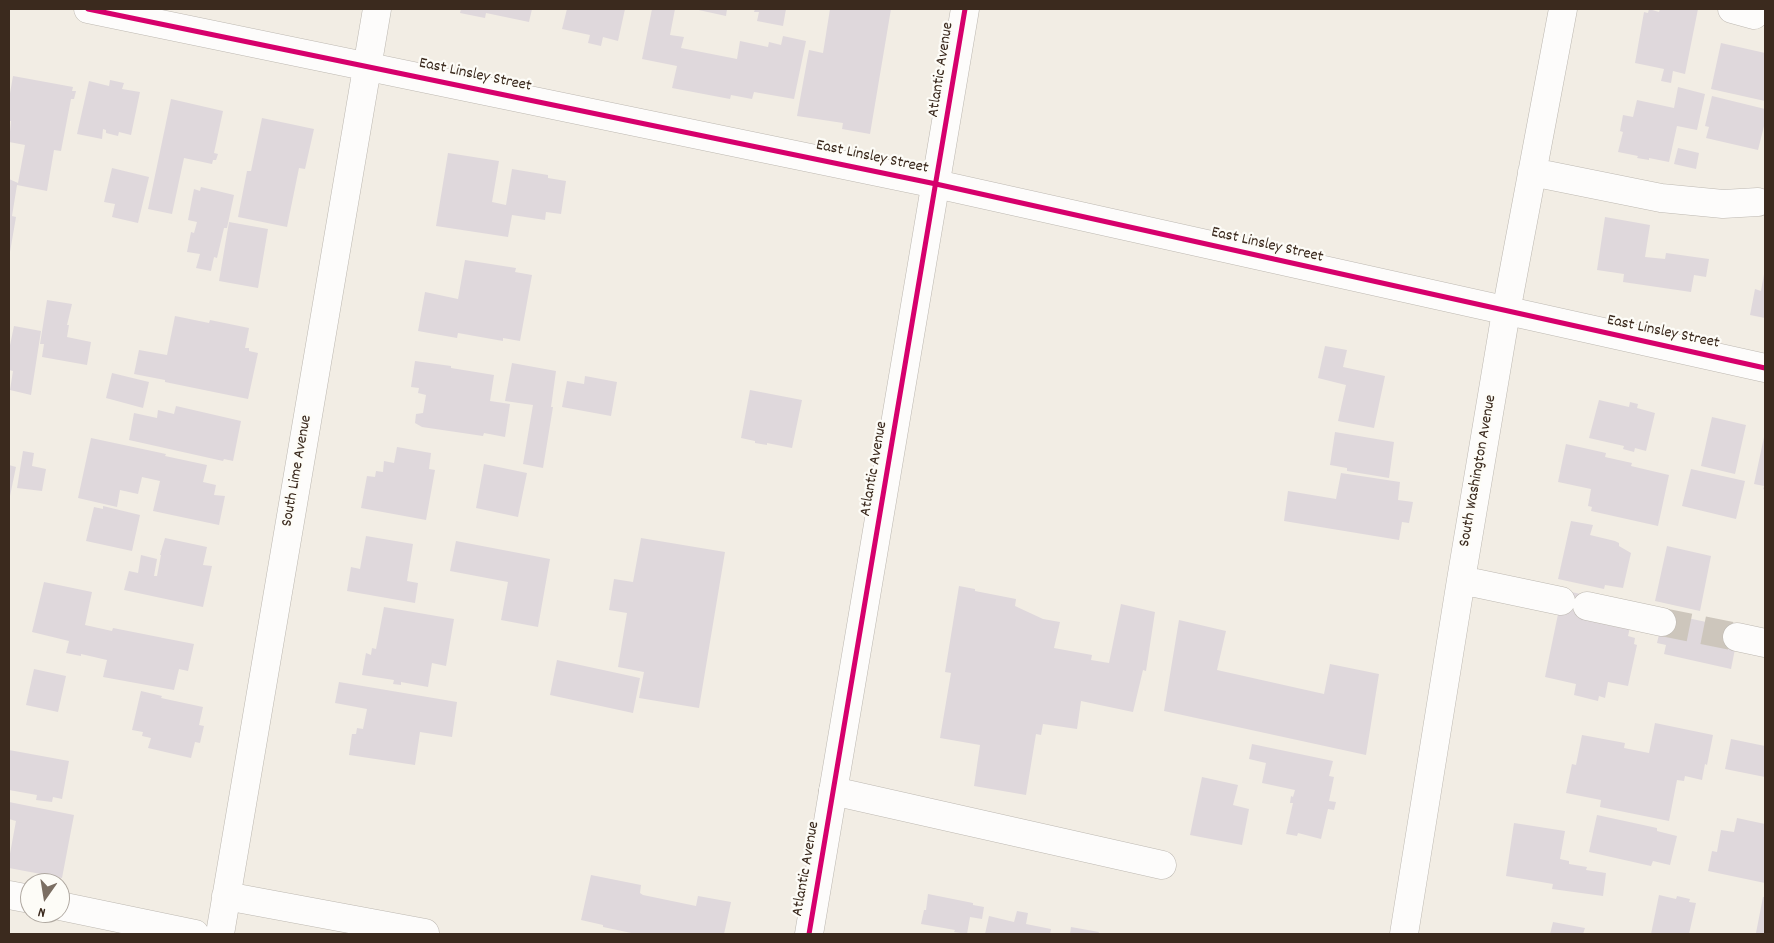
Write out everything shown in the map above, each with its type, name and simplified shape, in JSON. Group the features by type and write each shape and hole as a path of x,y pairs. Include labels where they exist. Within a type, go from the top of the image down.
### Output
{"street":[{"name":"East Linsley Street","path":"88,9 936,184 1765,368"},
{"name":"South Lime Avenue","path":"220,934 377,9"},
{"name":"Atlantic Avenue","path":"809,934 965,9"},
{"name":"South Washington Avenue","path":"1404,934 1506,312 1563,9"},
{"path":"1532,172 1661,198 1723,204 1758,202"},
{"path":"1461,580 1662,622"},
{"path":"1737,637 1765,643"},
{"path":"833,791 1162,865"},
{"path":"226,896 425,933"},
{"path":"70,908 195,934"}],"building":[{"path":"461,9 532,9 529,22 486,13 485,18 460,13"},
{"path":"567,9 625,9 618,41 603,37 601,46 588,43 590,35 562,29"},
{"path":"652,9 675,9 670,35 684,37 681,48 737,59 740,41 768,47 769,42 781,45 783,36 806,41 794,99 754,92 752,99 731,95 730,99 672,88 677,66 642,59"},
{"path":"694,9 727,9 726,16"},
{"path":"755,9 786,9 783,26 757,21 759,12 754,12"},
{"path":"830,9 891,9 870,134 842,129 843,123 797,116 809,50 823,53"},
{"path":"1649,9 1659,12 1660,9 1698,9 1685,74 1673,71 1671,83 1661,81 1664,69 1635,63 1644,12 1648,13"},
{"path":"1721,43 1765,53 1765,101 1711,89"},
{"path":"13,76 73,87 72,91 76,91 74,99 71,99 61,151 54,150 47,191 17,185 12,216 16,217 10,252 9,179 18,183 25,145 9,142 11,121 9,121 9,99"},
{"path":"110,80 124,83 122,89 140,92 131,135 119,132 118,136 106,133 106,130 103,129 102,139 77,134 89,81 109,86"},
{"path":"1678,87 1705,94 1697,130 1677,126 1669,162 1637,158 1638,156 1618,152 1623,132 1620,131 1623,115 1633,117 1637,100 1674,108"},
{"path":"1712,96 1765,109 1765,122 1758,150 1706,138 1709,127 1705,126"},
{"path":"171,99 223,111 214,153 218,154 216,160 213,160 212,164 184,158 172,214 148,209"},
{"path":"262,118 314,129 305,169 299,168 287,227 238,217 247,171 251,171"},
{"path":"1678,148 1699,153 1696,169 1674,164"},
{"path":"448,153 499,161 492,202 506,205 512,169 548,175 548,178 566,181 561,214 546,212 545,220 512,215 508,237 436,226"},
{"path":"112,168 149,177 138,223 112,217 115,204 104,202"},
{"path":"201,187 234,195 227,228 224,228 217,258 214,257 211,271 196,268 200,254 187,252 191,232 194,233 197,222 188,220 194,189 200,191"},
{"path":"1605,217 1650,225 1645,257 1665,259 1666,253 1709,259 1706,277 1694,275 1691,292 1623,282 1624,274 1597,270"},
{"path":"229,222 268,229 258,288 219,281"},
{"path":"465,260 516,268 515,272 532,275 520,341 503,338 503,341 458,333 457,338 418,331 425,292 458,299"},
{"path":"1764,274 1765,318 1750,315 1755,289 1761,291"},
{"path":"47,300 72,304 67,325 69,325 67,337 91,342 87,365 42,357 44,344 40,344"},
{"path":"175,316 209,323 210,320 249,328 245,348 258,353 248,399 134,374 139,350 167,355"},
{"path":"14,326 41,331 31,395 10,390 13,371 9,370 9,350"},
{"path":"1325,346 1347,350 1343,367 1385,376 1374,428 1338,421 1346,385 1318,378"},
{"path":"415,361 494,375 490,401 510,404 505,437 484,433 483,436 422,427 415,423 416,414 423,413 426,395 418,393 419,388 411,387"},
{"path":"512,363 556,371 551,407 553,407 543,468 523,464 533,405 505,401"},
{"path":"112,373 149,382 143,408 106,398"},
{"path":"585,376 617,382 611,416 562,407 567,381 584,384"},
{"path":"750,390 802,400 792,448 767,443 767,445 755,443 755,441 741,438"},
{"path":"1599,400 1629,407 1630,402 1638,404 1637,408 1655,413 1646,451 1635,448 1634,452 1623,449 1624,446 1589,438"},
{"path":"176,406 241,421 233,461 224,459 223,461 129,440 134,413 157,418 158,410 174,414"},
{"path":"1712,417 1746,425 1735,474 1701,466"},
{"path":"1335,432 1394,442 1389,478 1347,471 1347,468 1330,465"},
{"path":"1764,437 1765,490 1763,489 1764,486 1754,484"},
{"path":"91,438 207,465 203,482 216,485 214,495 225,496 219,525 153,511 160,481 142,477 138,494 120,490 117,507 78,498"},
{"path":"1566,444 1606,453 1605,457 1632,463 1631,466 1669,475 1658,526 1591,511 1592,507 1588,506 1591,489 1558,482"},
{"path":"397,447 431,453 429,469 435,470 426,520 361,508 367,476 375,477 376,471 383,472 384,461 394,463"},
{"path":"23,451 34,453 32,466 46,469 42,491 17,488"},
{"path":"484,464 527,473 518,517 476,508"},
{"path":"9,465 16,467 10,496 9,496"},
{"path":"1691,469 1745,481 1736,519 1682,506"},
{"path":"1341,473 1400,482 1398,500 1413,502 1409,523 1402,522 1399,540 1284,521 1288,491 1336,499"},
{"path":"103,506 140,515 132,551 86,541 94,507 103,509"},
{"path":"1571,521 1593,525 1590,535 1615,541 1619,543 1619,546 1631,553 1623,588 1605,585 1604,589 1558,579"},
{"path":"366,536 413,544 407,581 418,583 415,603 347,591 351,567 360,569"},
{"path":"165,538 207,547 203,565 212,566 203,607 124,590 129,571 138,573 141,555 157,559 154,576 157,576"},
{"path":"641,538 725,552 699,708 639,698 644,672 618,667 627,613 609,610 614,579 633,582"},
{"path":"456,541 550,559 538,627 501,620 508,582 450,571"},
{"path":"1667,546 1711,556 1700,611 1655,601"},
{"path":"44,582 92,592 85,625 112,631 113,628 194,644 188,671 179,669 174,690 103,677 107,660 81,654 81,656 66,653 69,641 32,632"},
{"path":"959,586 1016,599 1015,606 1043,619 1060,622 1054,648 1092,655 1091,660 1109,663 1121,604 1155,612 1146,671 1143,670 1133,712 1081,701 1077,729 1043,724 1041,735 1036,734 1026,795 974,786 980,745 940,738 951,673 945,672"},
{"path":"1563,590 1589,596 1631,623 1628,636 1635,638 1634,644 1637,645 1628,686 1608,682 1605,698 1599,696 1598,701 1574,695 1576,684 1545,677"},
{"path":"384,607 454,619 446,666 432,663 428,687 401,682 401,685 393,684 394,680 362,675 366,653 371,655 372,648 376,649"},
{"path":"1664,613 1739,629 1731,669 1664,654 1666,645 1657,643"},
{"path":"1179,620 1226,631 1217,670 1324,694 1330,664 1379,674 1366,755 1164,711"},
{"path":"557,660 640,678 633,713 550,695"},
{"path":"34,669 66,676 58,712 26,705"},
{"path":"339,682 457,702 452,737 420,732 415,765 349,755 352,734 356,734 357,728 363,729 367,709 335,703"},
{"path":"141,691 162,696 161,698 203,707 199,725 204,726 200,743 195,742 191,758 148,748 151,738 142,736 143,732 132,730"},
{"path":"1655,723 1713,735 1702,780 1685,776 1684,781 1677,780 1669,821 1600,807 1601,800 1566,793 1572,764 1576,765 1582,735 1625,743 1624,748 1649,753"},
{"path":"1731,739 1765,746 1765,777 1725,769"},
{"path":"1252,744 1333,761 1329,776 1334,777 1329,801 1336,802 1334,810 1328,809 1321,839 1298,833 1297,836 1286,834 1293,803 1290,803 1291,796 1293,797 1295,790 1262,783 1266,763 1249,759"},
{"path":"9,750 69,761 62,799 53,797 52,802 36,800 37,795 9,790"},
{"path":"1202,777 1238,785 1233,805 1249,809 1242,845 1190,835"},
{"path":"9,802 74,815 63,873 36,873 9,868 16,821 9,819"},
{"path":"1597,815 1657,828 1657,831 1677,836 1670,865 1653,861 1651,866 1589,852"},
{"path":"1737,818 1765,824 1765,883 1708,871 1712,851 1717,852 1721,830 1734,832"},
{"path":"1514,823 1565,831 1560,859 1569,861 1569,864 1587,867 1586,870 1606,873 1603,896 1552,889 1553,884 1506,876"},
{"path":"591,875 641,885 640,893 643,895 696,906 698,896 731,902 724,934 636,934 581,920"},
{"path":"928,894 984,907 982,919 970,917 967,934 921,924 924,910 926,910"},
{"path":"1659,895 1676,899 1677,896 1690,899 1689,902 1696,903 1689,934 1651,934"},
{"path":"1763,897 1765,897 1765,934 1756,933"},
{"path":"1017,911 1028,913 1026,924 1051,929 1050,934 985,934 989,916 1014,922"},
{"path":"1553,922 1585,928 1583,934 1550,934"},
{"path":"1071,927 1099,932 1098,934 1070,934"}],"tunnel":[{"path":"1662,622 1737,637"}],"cycle path":[{"path":"88,9 936,184 1765,368"},
{"path":"809,934 965,9"}]}
